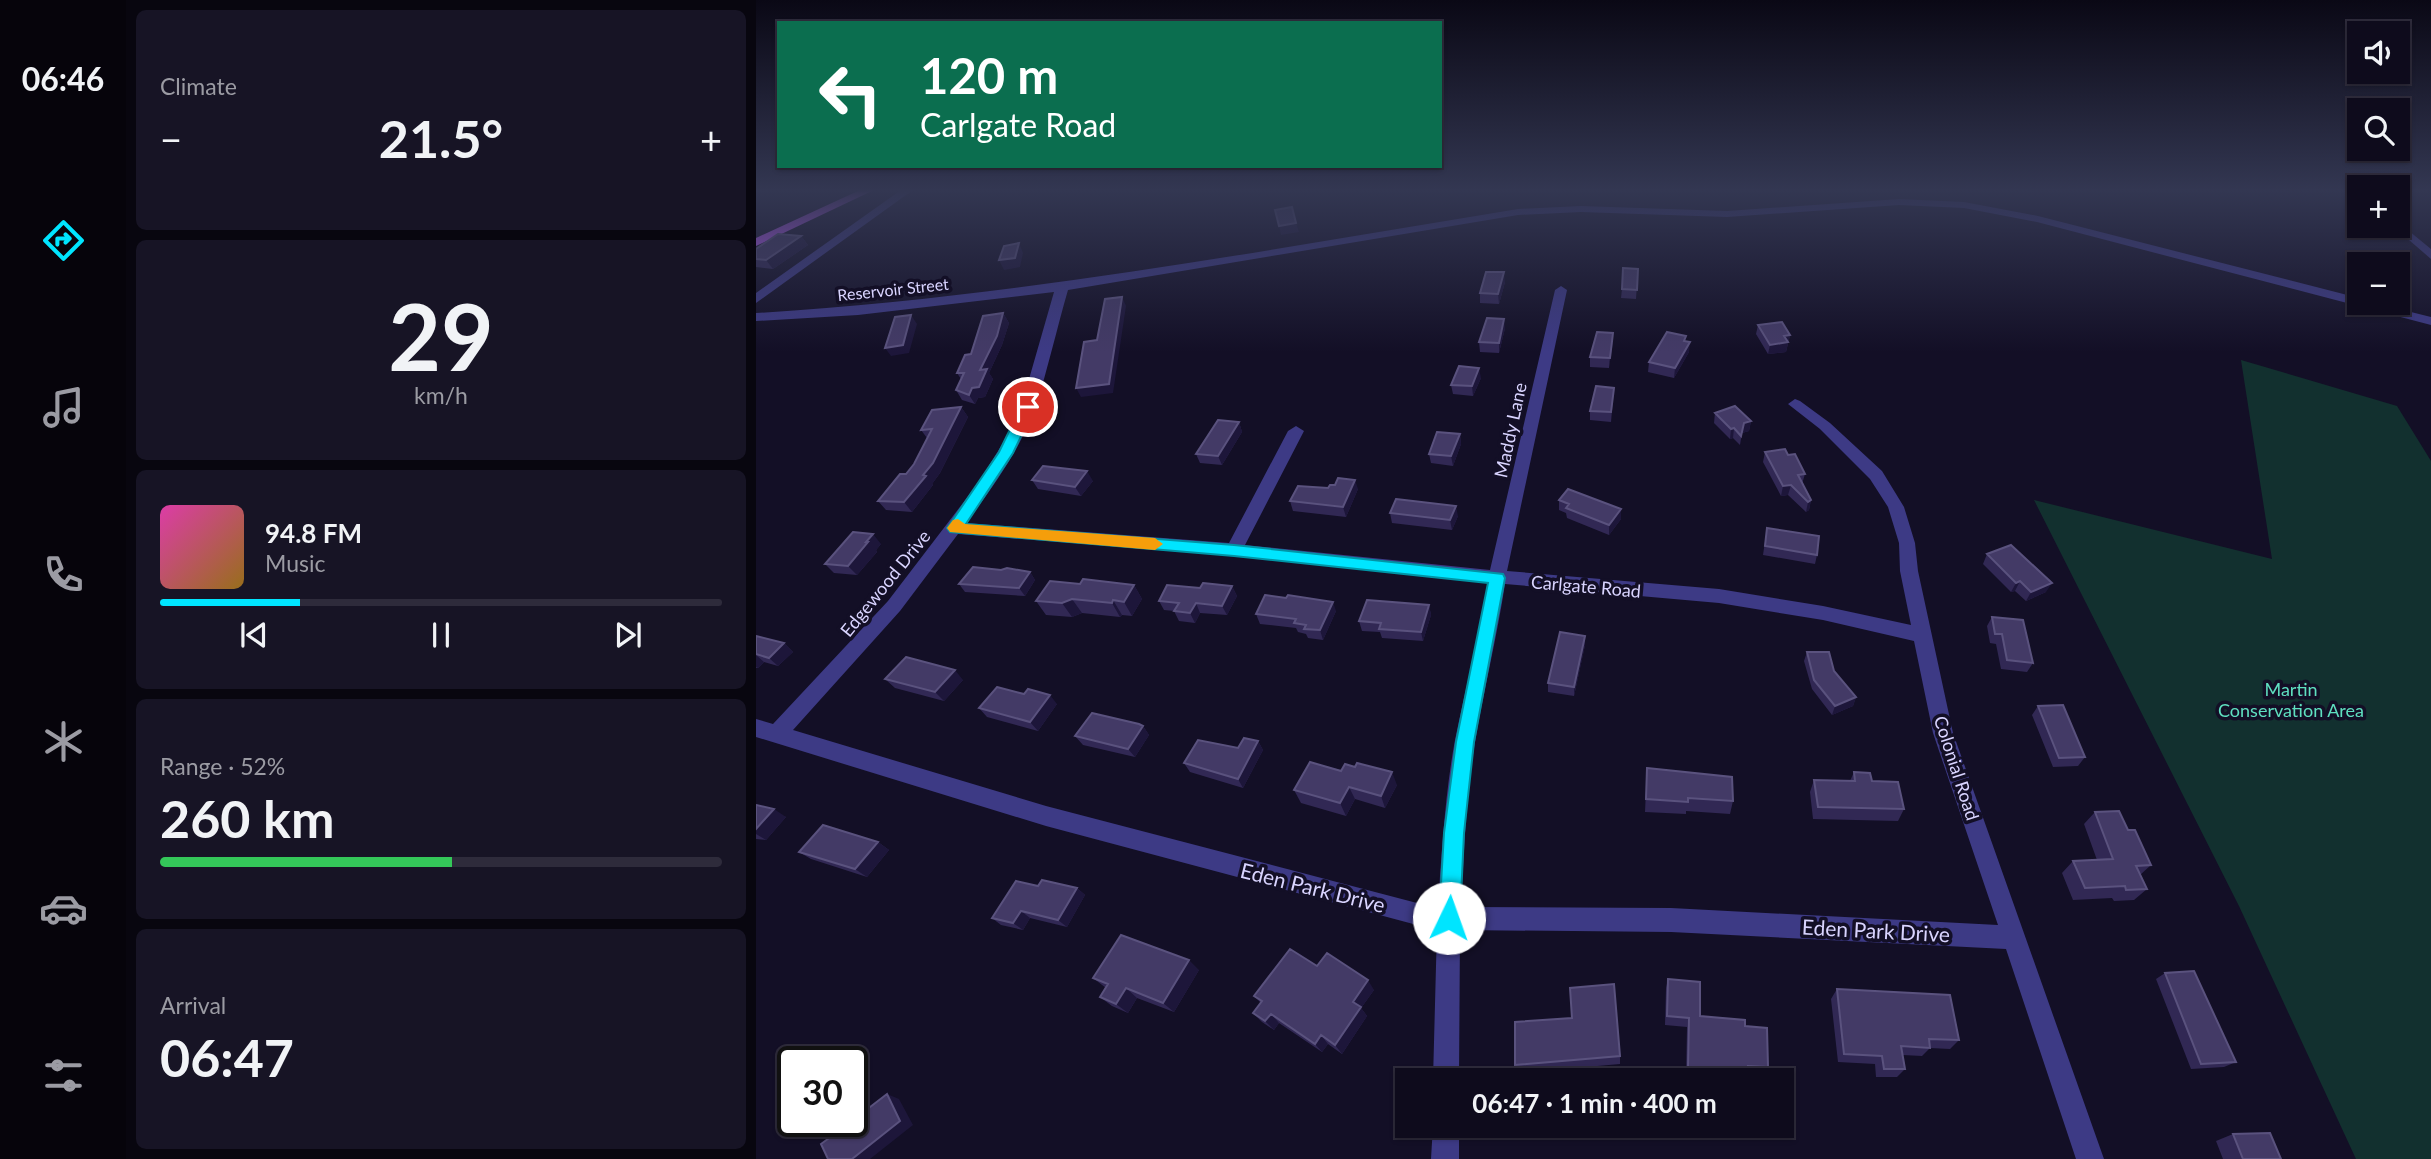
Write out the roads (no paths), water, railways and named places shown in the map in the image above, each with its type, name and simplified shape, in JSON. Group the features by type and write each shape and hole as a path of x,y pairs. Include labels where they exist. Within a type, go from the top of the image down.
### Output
{"street":[{"path":"756,299 833,244"},
{"name":"Reservoir Street","path":"756,317 858,311 1062,287 1323,244"},
{"name":"Reservoir Street","path":"2135,244 2347,299"},
{"name":"Edgewood Drive","path":"766,731 894,606 955,528 996,468 1022,422 1062,287"},
{"name":"Maddy Lane","path":"1446,1068 1449,918 1454,833 1465,742 1497,578 1561,290"},
{"name":"Reservoir Street","path":"2409,315 2431,321"},
{"name":"Colonial Road","path":"1795,404 1825,426 1876,475 1896,507 1907,543 1909,571 1943,733 2090,1159"},
{"path":"1234,550 1296,431"},
{"name":"Carlgate Road","path":"955,528 1234,550 1497,578 1718,596 1866,621 1922,635"},
{"name":"Eden Park Drive","path":"766,731 1046,816 1417,914 1449,918 1671,920 2014,938"},
{"path":"1445,1159 1446,1138"}],"park label":[{"name":"Martin Conservation Area","path":"2291,699"}]}
